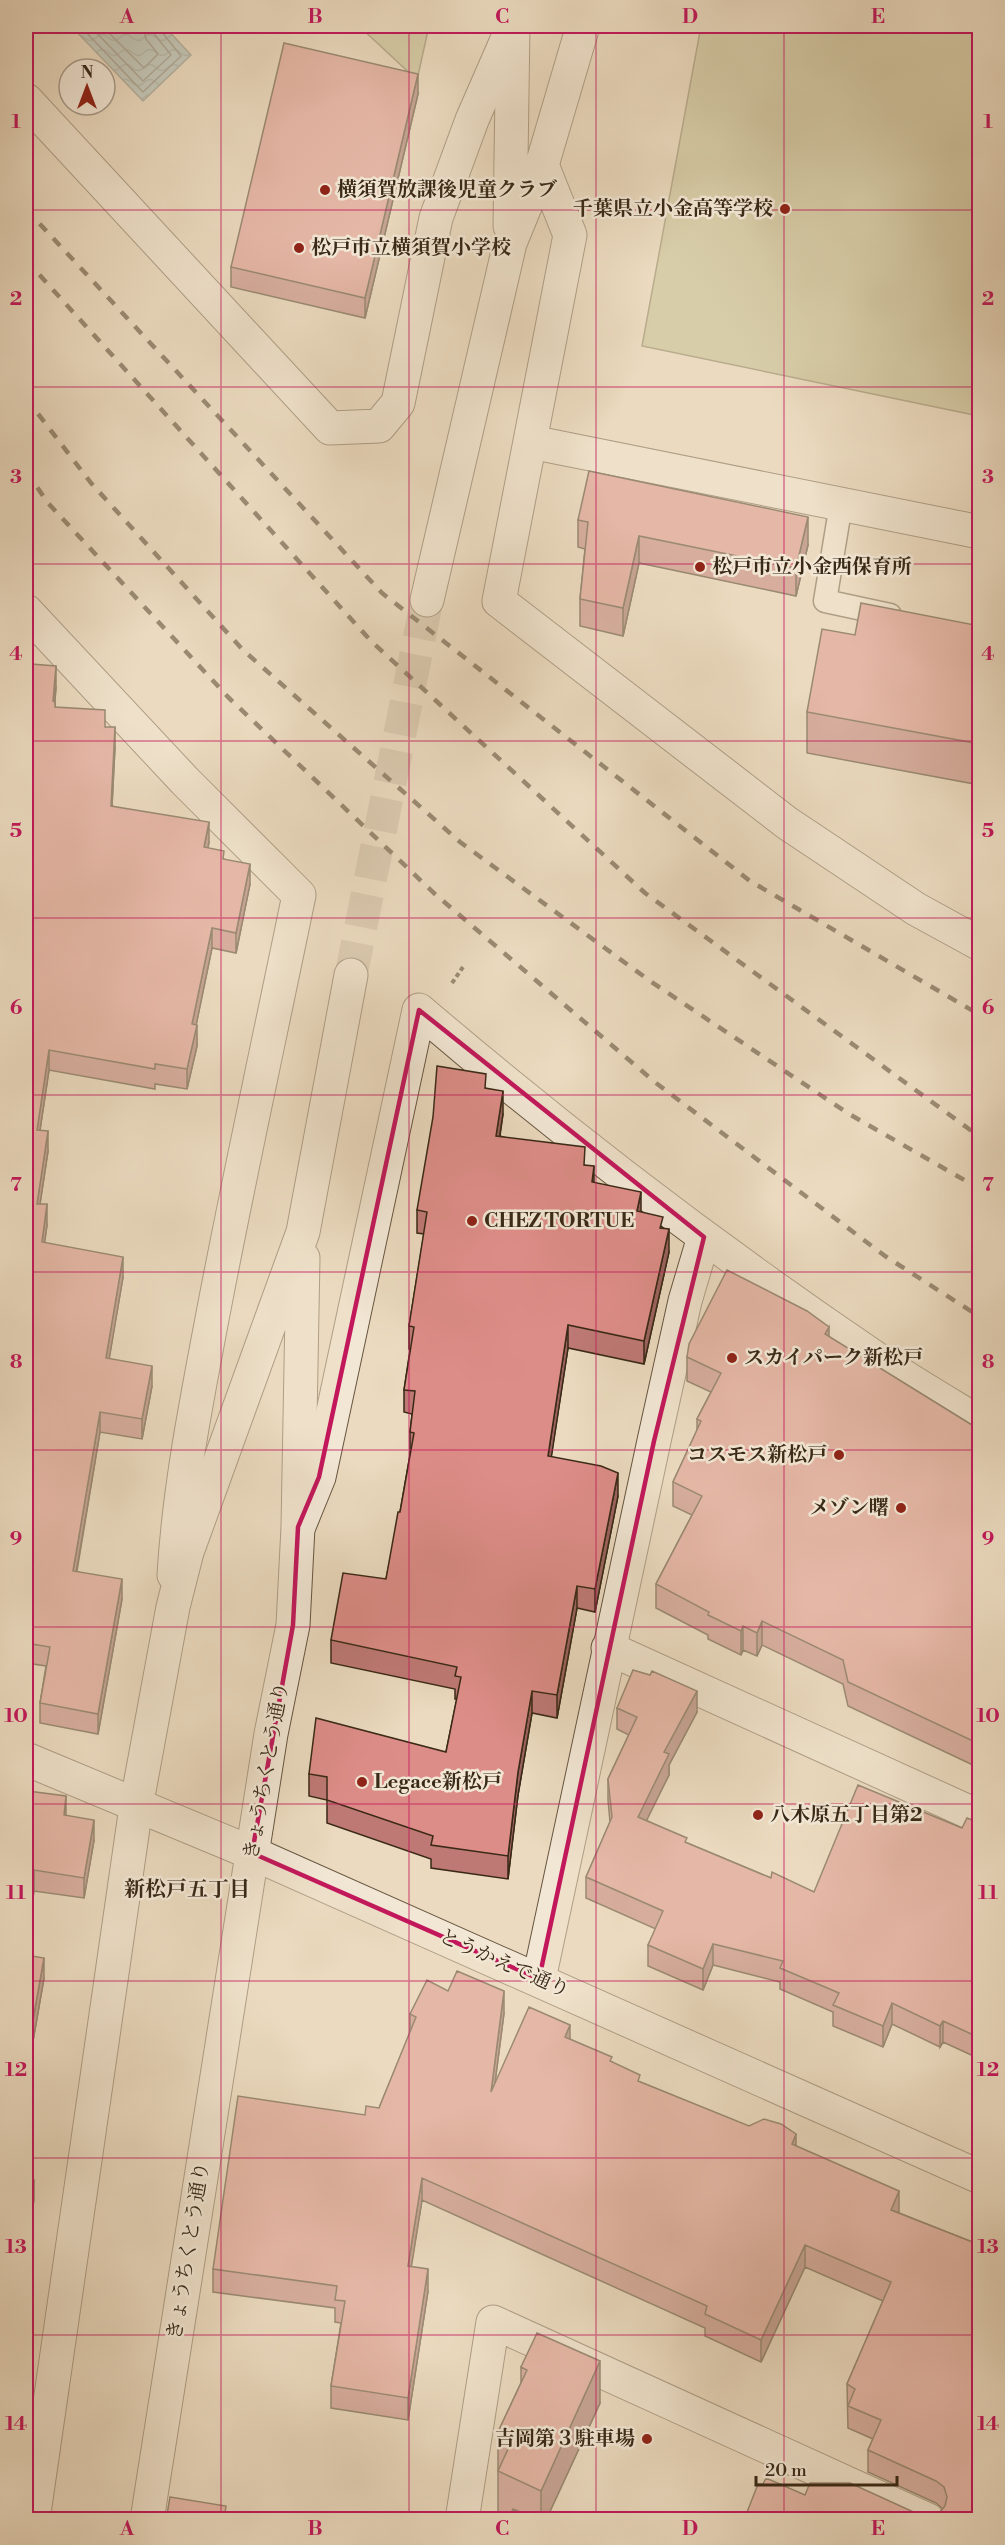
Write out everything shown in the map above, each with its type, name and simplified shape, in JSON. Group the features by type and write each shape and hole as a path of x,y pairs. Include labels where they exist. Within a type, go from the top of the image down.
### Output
{"street":[{"path":"510,243 513,26"},
{"path":"26,100 330,428 379,426 398,403 436,218 472,120 513,26"},
{"path":"427,600 510,243 542,165 583,26"},
{"path":"542,165 570,235 500,600 787,824 916,909 980,944"},
{"path":"531,442 980,532"},
{"path":"26,611 185,781 299,895 227,1239 197,1399 178,1516 173,1607"},
{"path":"33,2520 136,1807 173,1607 195,1532 303,1232 351,975"},
{"path":"298,1527 319,1477 418,1010 570,1134 704,1237 869,1354 980,1423"},
{"name":"きょうちくとう通り","path":"147,2520 271,1734 293,1625 298,1527 303,1232"},
{"path":"539,1980 608,1648 685,1300 704,1237"},
{"path":"608,1648 980,1817"},
{"name":"とうかえで通り","path":"26,1759 136,1807 252,1853 980,2177"},
{"path":"462,2520 493,2322 928,2520"}],"lane":[{"path":"842,504 825,600 913,620"}],"highlighted area":[{"path":"419,1010 704,1237 654,1441 539,1979 252,1853 293,1625 298,1527 319,1477"}],"shaded area":[{"path":"359,26 429,26 417,80"},
{"name":"千葉県立小金高等学校","path":"701,26 979,26 979,416 642,346"}],"water":[{"path":"71,26 164,26 191,55 143,101 117,74 117,57 101,57"}],"building":[{"name":"横須賀放課後児童クラブ","path":"284,43 418,74 365,298 231,267"},
{"path":"589,471 808,517 796,568 639,536 623,608 580,599 588,522 578,520"},
{"path":"861,603 980,626 980,744 807,712 822,629 855,635"},
{"path":"26,648 33,648 31,664 56,666 53,701 55,707 105,710 105,727 115,727 111,806 209,822 204,847 224,851 223,859 250,864 236,933 212,928 192,1024 197,1025 187,1069 155,1064 155,1069 49,1050 37,1130 48,1131 37,1204 47,1204 42,1242 123,1257 106,1358 152,1366 142,1419 100,1412 73,1571 122,1579 98,1714 40,1703 50,1647 26,1643"},
{"path":"437,1066 486,1074 485,1088 503,1091 496,1136 585,1147 584,1165 594,1166 592,1182 641,1192 637,1211 663,1217 660,1228 669,1229 644,1341 568,1325 548,1456 601,1466 618,1473 595,1589 577,1586 557,1695 532,1691 518,1772 508,1856 431,1845 433,1836 327,1800 327,1777 309,1774 316,1718 446,1752 461,1677 455,1676 457,1667 331,1640 343,1573 386,1579 398,1512 400,1512 414,1433 410,1432 415,1391 404,1390 414,1327 409,1326 427,1212 417,1210 433,1117"},
{"path":"727,1270 807,1311 829,1327 825,1334 980,1430 980,1732 975,1742 848,1682 843,1660 762,1621 757,1633 743,1626 741,1631 708,1615 709,1612 656,1584 702,1496 673,1482 701,1421 697,1419 721,1373 687,1357 689,1344"},
{"path":"633,1670 650,1675 652,1671 697,1691 664,1752 669,1754 638,1817 687,1838 685,1842 771,1878 772,1872 814,1892 858,1785 962,1828 967,1818 980,1823 980,2038 943,2021 940,2026 892,2003 883,2026 833,2005 839,1993 780,1968 783,1961 713,1944 703,1969 648,1945 663,1911 586,1877 612,1817 608,1779 637,1717 617,1708"},
{"path":"26,1759 28,1791 66,1796 64,1815 94,1820 84,1878 34,1870 26,1920"},
{"path":"26,1955 44,1958 33,2020 26,2019"},
{"path":"457,1971 504,1991 491,2092 529,2007 570,2025 565,2037 612,2057 610,2061 640,2075 638,2081 749,2126 764,2119 781,2124 796,2134 792,2144 899,2191 891,2210 980,2245 980,2493 967,2520 744,2520 758,2484 763,2484 766,2478 805,2495 810,2483 850,2483 920,2515 929,2516 939,2513 945,2506 947,2497 944,2487 936,2481 868,2450 881,2420 848,2406 855,2389 847,2384 891,2282 805,2245 761,2340 705,2314 707,2306 422,2178 408,2266 428,2269 408,2398 331,2386 345,2301 335,2300 337,2286 213,2269 238,2096 365,2115 366,2106 379,2108 416,2017 410,2014 427,1980 448,1991"},
{"path":"26,2177 34,2180 26,2229"},
{"path":"537,2333 600,2361 541,2491 498,2471 513,2438 498,2432 527,2370 521,2367"},
{"path":"170,2497 226,2506 225,2513 271,2520 166,2520"},
{"path":"513,2509 539,2520 508,2520"}],"tunnel":[{"path":"351,975 427,600"}],"railway":[{"path":"26,209 382,593 750,881 980,1015"},
{"path":"26,260 371,641 645,893 980,1137"},
{"path":"26,398 91,483 243,650 460,842 650,981 849,1114 980,1189"},
{"path":"26,471 48,503 229,698 436,895 656,1083 885,1256 980,1317"}],"place":[{"name":"横須賀放課後児童クラブ","path":"325,190"},
{"name":"千葉県立小金高等学校","path":"785,209"},
{"name":"松戸市立横須賀小学校","path":"299,248"},
{"name":"松戸市立小金西保育所","path":"700,567"},
{"name":"CHEZ TORTUE","path":"472,1221"},
{"name":"スカイパーク新松戸","path":"732,1358"},
{"name":"コスモス新松戸","path":"839,1455"},
{"name":"メゾン曙","path":"901,1508"},
{"name":"Legace新松戸","path":"362,1782"},
{"name":"八木原五丁目第2","path":"758,1815"},
{"name":"吉岡第３駐車場","path":"647,2439"}],"district":[{"name":"新松戸五丁目","path":"187,1890"}]}
